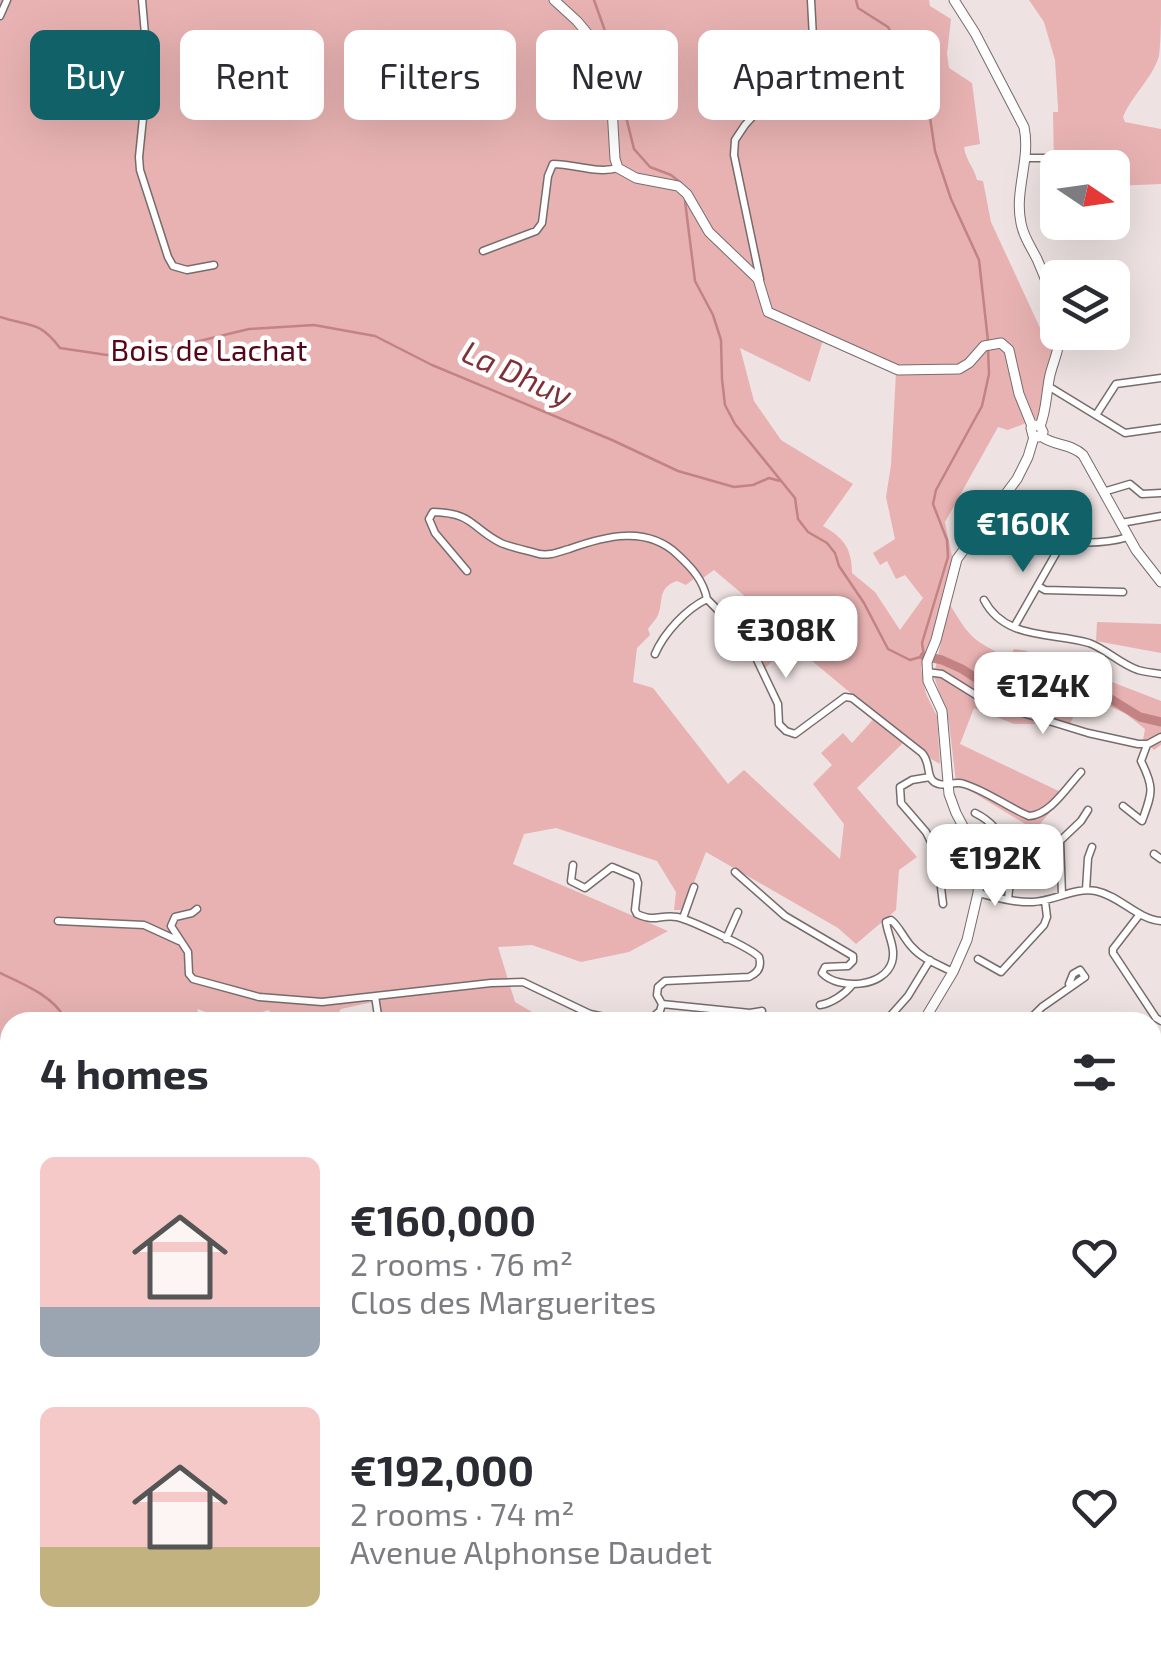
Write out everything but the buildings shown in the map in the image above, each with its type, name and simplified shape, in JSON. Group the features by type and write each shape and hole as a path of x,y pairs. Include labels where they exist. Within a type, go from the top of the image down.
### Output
{"street":[{"path":"0,16 7,0"},
{"path":"142,0 144,30"},
{"path":"554,0 592,39 612,108 618,168 636,178 684,191 709,232 761,285"},
{"path":"811,0 813,38 807,57 744,125 735,140 734,154 766,309 898,370 959,369 988,345 1001,343 1009,350 1019,394 1037,431 1046,440 1080,451 1128,537 1157,571 1161,582"},
{"path":"954,0 1024,127 1020,223 1040,270"},
{"path":"143,120 140,170 172,266 186,270 214,265"},
{"path":"1024,158 1040,158"},
{"path":"483,251 536,231 542,223 553,164 608,171 618,168"},
{"path":"929,1012 953,972 970,931 978,894 978,867 974,846 956,813 947,784 942,712 926,672 928,660 957,558 1017,478 1028,457 1045,412 1058,350"},
{"path":"1096,415 1116,384 1161,378"},
{"path":"1048,386 1125,433 1161,428"},
{"path":"1104,492 1130,484 1142,494 1161,492"},
{"path":"467,572 435,533 428,519 433,512 462,515 501,543 540,554 554,554 613,536 655,539 687,564 699,578 707,599 748,640 778,704 779,724 786,732 795,734 846,698 852,698 922,753 928,760 930,778 936,783 962,783 1023,814 1037,816 1081,772"},
{"path":"1120,523 1161,516"},
{"path":"1015,536 1063,542 1128,537"},
{"path":"1014,627 1063,542"},
{"path":"1038,586 1045,590 1123,592"},
{"path":"655,654 672,627 707,599"},
{"path":"984,600 1001,622 1025,632 1088,643 1139,670 1161,674"},
{"path":"926,672 942,674 994,705 1088,733 1138,744 1161,737"},
{"path":"1123,806 1142,821 1151,802 1150,782 1141,761 1148,744"},
{"path":"930,778 905,782 900,787 901,804 926,832 937,854 943,904"},
{"path":"1062,895 1060,841 1088,810"},
{"path":"975,813 987,819 1004,841 1011,866 1008,900"},
{"path":"1086,890 1092,848"},
{"path":"573,866 571,881 585,888 616,867 636,877 637,914 652,920 683,918 758,953 756,974 749,978 665,981 658,987 662,1004 659,1012"},
{"path":"735,872 785,916 851,954 854,958 850,965 825,966 822,973 828,979 853,984 882,976 892,964 893,949 886,926 890,920 921,956 953,972"},
{"path":"683,918 694,888"},
{"path":"978,894 1032,902 1086,890 1109,896 1161,921"},
{"path":"978,959 1001,972 1044,925 1045,901"},
{"path":"198,909 175,917 171,926 188,952 189,974 215,986 259,996 322,1002 522,982 585,1012"},
{"path":"726,939 738,912"},
{"path":"1140,914 1113,953 1152,1012"},
{"path":"58,921 144,926 182,942"},
{"path":"894,1012 930,960"},
{"path":"820,1006 853,984"},
{"path":"1037,1012 1071,986"},
{"path":"375,996 377,1012"},
{"path":"662,1004 762,1011"}],"green space":[{"name":"Bois de Lachat","path":"0,0 929,0 930,6 951,19 949,68 972,83 980,144 964,147 966,156 977,180 983,181 991,222 1040,328 1040,350 1055,350 1056,370 1049,414 1008,430 998,427 945,522 952,556 945,596 921,668 926,694 937,716 940,764 903,743 857,788 917,857 899,870 896,910 856,944 838,928 706,852 683,910 674,910 676,892 657,861 556,828 524,834 513,864 668,931 629,952 581,962 532,945 498,947 515,1002 532,1012 377,1012 373,1002 339,1012 0,1012","holes":["823,340 896,373 886,497 895,539 873,553 880,565 887,561 896,579 905,575 923,598 900,630 875,592 852,573 845,545 823,526 853,484 781,440 754,401 740,348 810,382","714,570 760,609 774,629 756,652 764,669 786,648 799,650 877,715 852,743 843,733 821,753 832,765 813,784 844,824 840,859 744,770 728,784 653,688 633,682 637,648 650,635 648,629 658,615 666,587 677,581 686,585"]},
{"path":"1029,0 1161,0 1159,56 1123,117 1125,122 1161,129 1161,184 1130,185 1130,150 1054,150 1053,112 1058,112 1055,60 1044,22"},
{"path":"949,603 973,637 1009,658 1014,649 1027,651 1028,661 1045,662 1081,680 1112,682 1161,701 1161,745 1154,750 1143,740 1145,729 1126,714 1084,694 1070,724 1014,724 974,708 960,744 1065,794 1035,830 956,782 949,723 934,676"},
{"path":"1097,622 1161,624 1161,653 1096,641"}],"waterway":[{"path":"594,0 634,149 650,167 681,183"},
{"path":"856,0 858,8 888,27 929,111 935,151 951,199 979,260 988,341"},
{"name":"La Dhuy","path":"685,201 695,281 721,340 725,405 735,424 795,498 798,519 835,553 888,649 910,660 924,656 922,643 948,557 947,540 933,504 936,490 982,406 989,374 988,349"},
{"name":"La Dhuy","path":"0,317 40,329 60,348 107,355 158,351 249,329 314,325 375,336 432,365 678,471 734,487 769,478 780,481"},
{"path":"924,656 962,669 985,684 1010,688 1056,682 1093,688 1140,717 1161,722"},
{"path":"0,973 47,999 61,1012"}]}
